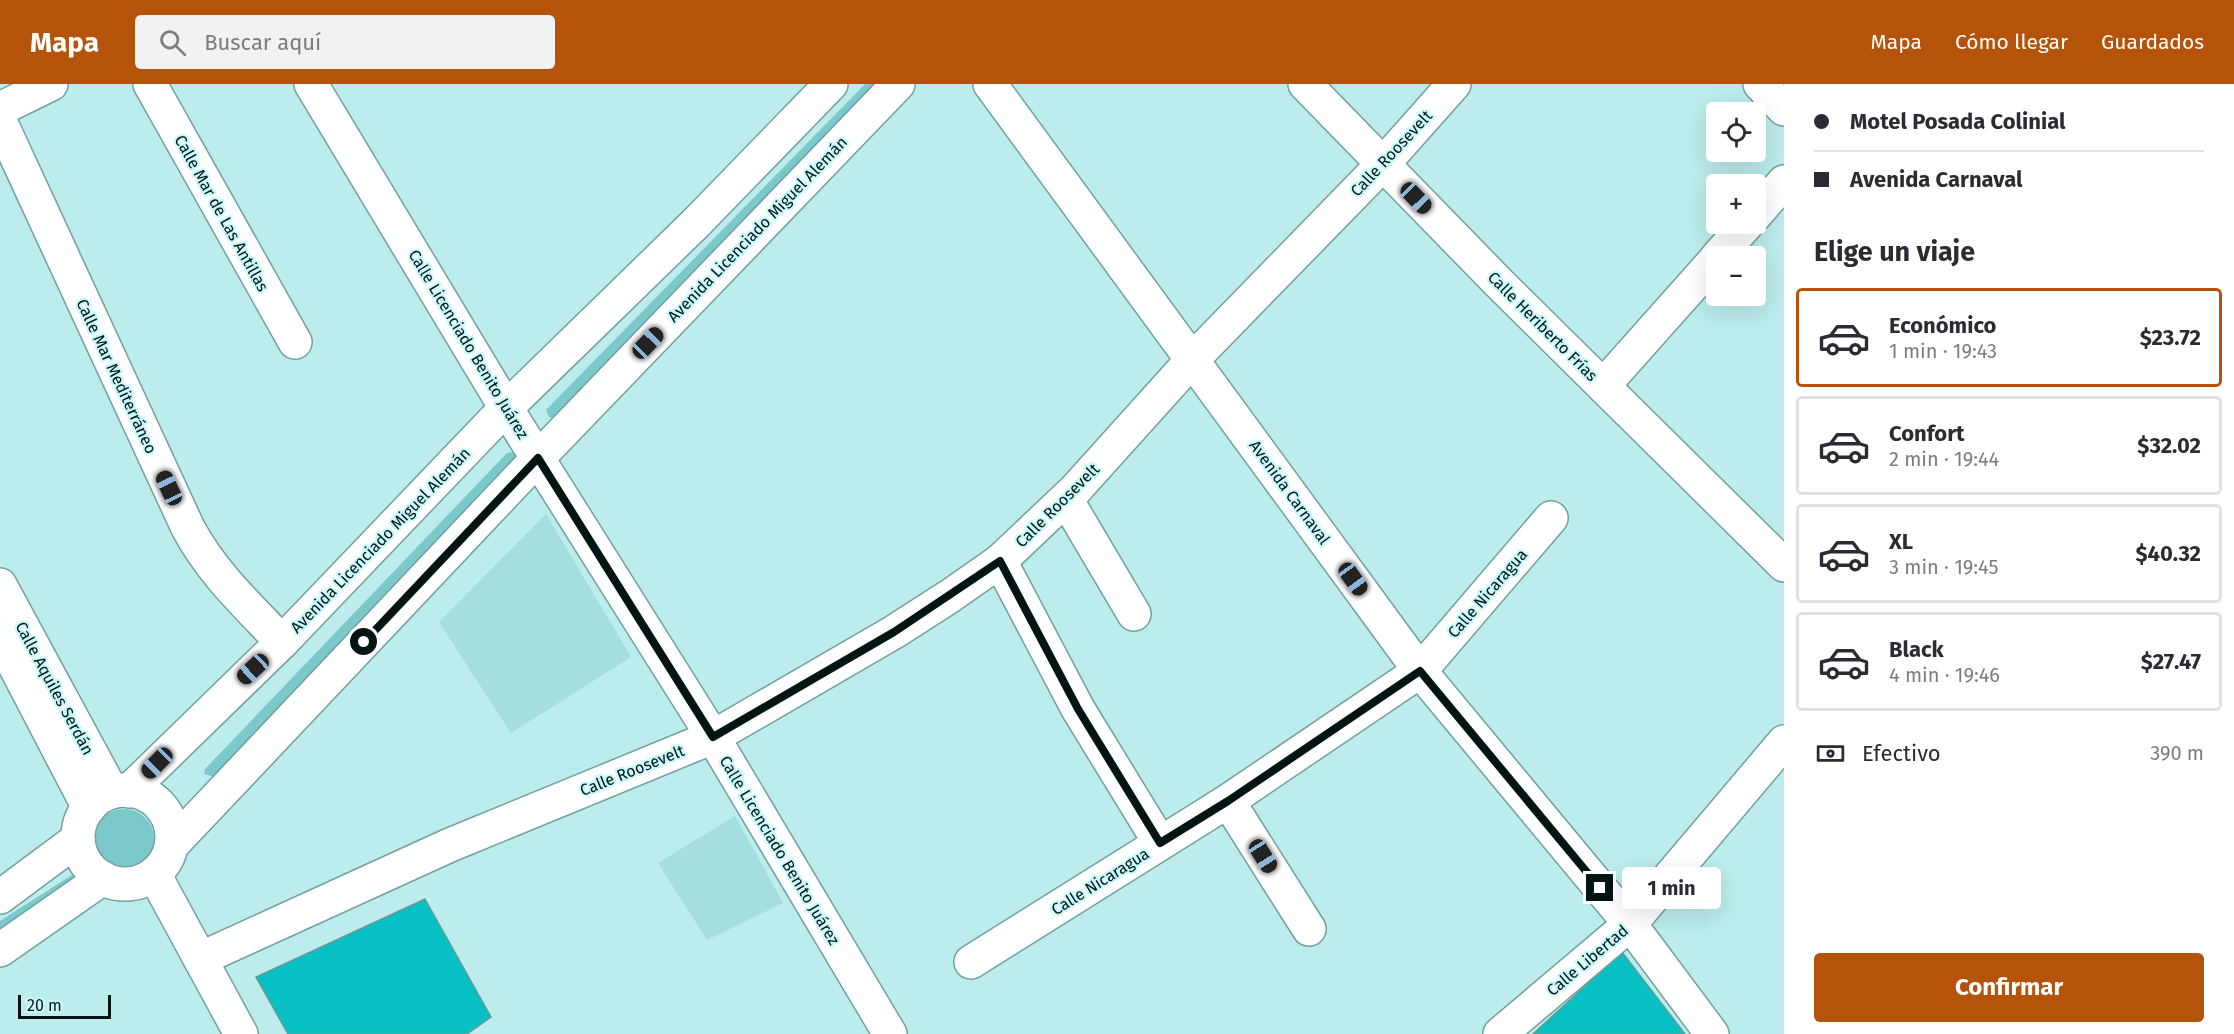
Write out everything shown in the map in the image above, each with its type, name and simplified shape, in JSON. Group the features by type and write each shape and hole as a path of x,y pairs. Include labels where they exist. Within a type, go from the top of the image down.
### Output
{"street":[{"path":"0,109 51,84"},
{"name":"Calle Mar de Las Antillas","path":"150,84 295,342"},
{"name":"Calle Licenciado Benito Juárez","path":"311,84 506,408 713,737 890,1034"},
{"name":"Avenida Licenciado Miguel Alemán","path":"110,797 282,642 506,408 696,223 831,84"},
{"name":"Avenida Licenciado Miguel Alemán","path":"172,845 538,458 898,84"},
{"name":"Avenida Carnaval","path":"990,84 1420,671 1630,924 1712,1034"},
{"name":"Calle Heriberto Frías","path":"1305,84 1603,386 1784,565"},
{"name":"Calle Roosevelt","path":"200,959 450,845 713,737 894,632 1000,561 1066,499 1193,359 1383,164 1454,84"},
{"path":"1760,84 1784,110"},
{"name":"Calle Mar Mediterráneo","path":"0,121 188,528 214,570 282,642"},
{"path":"1766,202 1784,182"},
{"path":"1728,246 1738,234"},
{"path":"1603,386 1706,270"},
{"path":"1066,499 1134,614"},
{"name":"Calle Nicaragua","path":"971,962 1228,801 1420,671 1551,518"},
{"path":"1000,561 1078,709 1160,843"},
{"name":"Calle Aquiles Serdán","path":"0,585 110,797"},
{"name":"Calle Aquiles Serdán","path":"0,637 110,797"},
{"name":"Calle Libertad","path":"1500,1034 1630,924 1784,742"},
{"path":"110,797 151,799 167,815 172,829 172,845 162,866 154,874 146,879 127,884 103,878 89,867 81,854 78,839 80,827 110,797"},
{"path":"1228,801 1309,929"},
{"path":"0,897 78,839"},
{"path":"154,874 241,1034"},
{"path":"0,950 103,878"}],"shaded area":[{"path":"865,84 886,84 556,419 549,417 546,410"},
{"path":"514,452 518,461 215,777 204,774 205,769 507,453"},
{"path":"546,514 631,657 511,733 439,622"},
{"path":"124,809 136,811 149,822 154,839 152,851 141,864 124,869 112,867 99,856 94,839 96,827 107,814"},
{"path":"735,816 783,903 707,940 658,863"},
{"path":"75,873 82,884 0,942 0,921"}],"building":[{"path":"425,899 491,1017 467,1034 288,1034 256,977"},
{"path":"1622,952 1685,1034 1533,1034"}],"route":[{"path":"364,642 538,458 713,737 894,632 1000,561 1078,709 1160,843 1228,801 1420,671 1600,888"}]}
